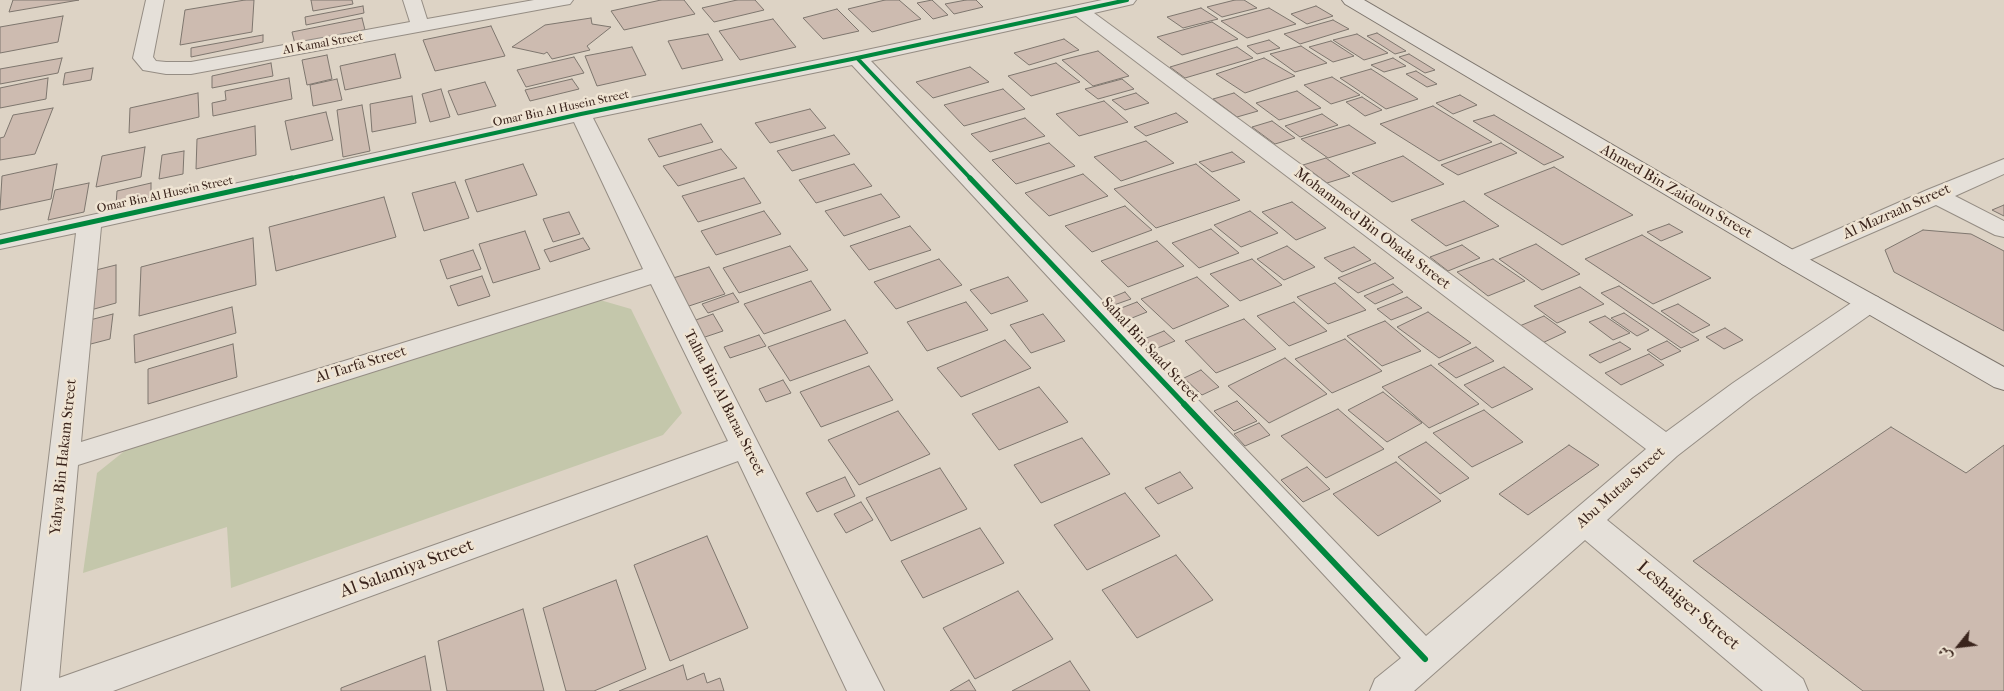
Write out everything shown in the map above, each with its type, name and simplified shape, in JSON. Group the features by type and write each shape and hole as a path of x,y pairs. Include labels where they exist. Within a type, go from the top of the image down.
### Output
{"street":[{"name":"Al Kamal Street","path":"155,0 143,58 150,66 166,68 191,68 564,0"},
{"path":"412,0 420,26"},
{"name":"Omar Bin Al Husein Street","path":"0,242 581,114 857,58 1127,0"},
{"name":"Ahmed Bin Zaidoun Street","path":"1350,0 1791,259 2004,380"},
{"name":"Mohammed Bin Obada Street","path":"1079,10 1666,448"},
{"name":"Sahal Bin Saad Street","path":"857,58 1425,659"},
{"name":"Talha Bin Al Baraa Street","path":"581,114 866,691"},
{"name":"Al Mazraah Street","path":"1791,259 2004,166"},
{"path":"1935,195 2004,230"},
{"name":"Yahya Bin Hakam Street","path":"39,691 89,222"},
{"name":"Al Tarfa Street","path":"64,458 658,273"},
{"name":"Abu Mutaa Street","path":"1388,691 1585,521 1666,448 1743,390 1869,303"},
{"name":"Al Salamiya Street","path":"68,691 746,446"},
{"name":"Leshaiger Street","path":"1585,521 1790,691"}],"green space":[{"path":"600,300 631,309 682,413 663,435 231,588 227,527 83,573 97,473 132,445"}],"building":[{"path":"13,0 79,0 9,12"},
{"path":"254,0 252,32 180,45 185,10"},
{"path":"311,0 352,0 353,4 313,11"},
{"path":"661,0 684,0 695,14 624,30 611,11"},
{"path":"737,0 755,0 764,10 714,22 702,8"},
{"path":"885,0 899,0 921,19 872,32 848,9"},
{"path":"932,0 948,15 933,19 917,3"},
{"path":"976,0 983,7 954,14 945,4"},
{"path":"1235,0 1244,0 1257,8 1222,17 1207,7"},
{"path":"363,6 364,13 306,25 305,17"},
{"path":"1316,6 1333,16 1307,24 1291,14"},
{"path":"1201,8 1218,19 1183,28 1167,17"},
{"path":"1269,8 1296,24 1247,38 1221,21"},
{"path":"837,9 859,31 823,39 803,18"},
{"path":"63,16 58,42 0,53 0,27"},
{"path":"362,18 365,30 295,44 292,32"},
{"path":"591,18 592,24 611,27 587,46 590,50 552,59 547,52 544,54 512,47 545,25"},
{"path":"773,19 796,47 740,60 719,31"},
{"path":"1333,20 1349,29 1300,44 1284,34"},
{"path":"1212,22 1238,39 1182,55 1157,37"},
{"path":"491,26 505,56 435,71 423,40"},
{"path":"1377,33 1406,51 1395,54 1367,36"},
{"path":"708,34 723,60 682,69 668,41"},
{"path":"1357,34 1388,53 1364,60 1333,40"},
{"path":"263,35 263,42 191,57 191,48"},
{"path":"1064,39 1079,50 1029,65 1014,53"},
{"path":"1269,40 1280,48 1257,54 1247,46"},
{"path":"1331,41 1354,56 1333,62 1309,47"},
{"path":"1301,46 1327,63 1295,72 1270,54"},
{"path":"632,47 646,75 597,86 585,56"},
{"path":"1237,47 1253,58 1185,78 1170,67"},
{"path":"1098,51 1129,76 1093,86 1062,60"},
{"path":"395,54 401,78 345,90 340,66"},
{"path":"1409,54 1435,70 1425,73 1399,57"},
{"path":"327,55 332,79 307,85 302,60"},
{"path":"574,57 584,73 526,87 517,70"},
{"path":"62,58 58,73 0,84 0,69"},
{"path":"1264,58 1295,76 1245,93 1216,74"},
{"path":"1393,58 1406,66 1384,72 1371,65"},
{"path":"271,63 273,76 212,88 212,76"},
{"path":"1056,63 1080,82 1031,96 1008,76"},
{"path":"970,67 989,82 933,98 916,82"},
{"path":"93,68 91,80 63,85 65,73"},
{"path":"1371,69 1418,99 1386,109 1340,78"},
{"path":"1416,71 1437,84 1427,87 1406,74"},
{"path":"1332,77 1360,95 1331,104 1304,85"},
{"path":"48,78 46,99 0,108 0,88"},
{"path":"289,78 292,99 213,116 212,103 226,100 225,91"},
{"path":"337,79 342,100 313,106 310,85"},
{"path":"572,79 579,89 530,101 525,90"},
{"path":"1122,79 1134,89 1098,99 1085,89"},
{"path":"485,82 496,106 458,115 448,91"},
{"path":"441,89 450,117 430,122 422,94"},
{"path":"1003,89 1025,109 964,126 944,105"},
{"path":"1297,91 1321,108 1279,120 1256,103"},
{"path":"198,93 199,117 129,133 130,108"},
{"path":"1136,93 1149,103 1125,110 1112,100"},
{"path":"1234,93 1258,111 1237,117 1213,99"},
{"path":"1460,95 1477,105 1453,114 1436,103"},
{"path":"412,96 416,123 372,132 370,104"},
{"path":"1362,97 1382,110 1365,116 1346,102"},
{"path":"1104,101 1128,122 1079,136 1056,114"},
{"path":"362,105 370,151 343,157 337,110"},
{"path":"1433,106 1492,142 1439,161 1380,124"},
{"path":"53,108 35,154 0,160 0,138 4,137 13,115"},
{"path":"810,109 826,128 770,143 755,123"},
{"path":"326,112 333,140 291,150 285,121"},
{"path":"1176,113 1188,122 1146,136 1134,127"},
{"path":"1322,114 1338,125 1300,137 1285,126"},
{"path":"1494,115 1564,157 1544,165 1473,121"},
{"path":"1025,118 1045,136 990,152 971,134"},
{"path":"1272,121 1295,138 1275,144 1252,127"},
{"path":"701,124 713,142 659,157 648,139"},
{"path":"1349,125 1376,143 1328,158 1301,139"},
{"path":"255,126 256,155 196,169 197,139"},
{"path":"834,135 850,154 792,171 777,151"},
{"path":"1146,141 1174,163 1121,181 1094,157"},
{"path":"1049,143 1075,166 1016,184 992,160"},
{"path":"1501,143 1517,153 1458,175 1441,165"},
{"path":"145,147 141,177 96,187 102,156"},
{"path":"721,149 737,168 678,186 663,166"},
{"path":"184,151 183,174 159,179 162,155"},
{"path":"1232,152 1245,162 1212,172 1199,162"},
{"path":"1403,156 1444,184 1392,202 1352,173"},
{"path":"1326,158 1350,176 1327,183 1303,165"},
{"path":"57,164 51,199 0,210 2,176"},
{"path":"523,164 537,195 477,212 465,180"},
{"path":"854,164 872,186 816,203 799,180"},
{"path":"1196,164 1240,200 1156,228 1114,189"},
{"path":"1554,167 1633,215 1562,245 1484,194"},
{"path":"1083,174 1108,196 1049,216 1025,193"},
{"path":"744,178 761,203 698,222 682,196"},
{"path":"455,182 469,218 424,231 412,193"},
{"path":"89,183 84,212 48,220 55,190"},
{"path":"151,183 151,197 116,205 117,191"},
{"path":"881,194 900,217 844,236 825,211"},
{"path":"384,197 396,237 276,271 269,227"},
{"path":"1464,201 1499,226 1446,246 1411,220"},
{"path":"1292,202 1326,228 1296,240 1262,212"},
{"path":"2004,205 2004,216 1992,210"},
{"path":"1125,206 1152,230 1092,252 1065,226"},
{"path":"764,211 781,234 716,255 701,231"},
{"path":"1250,211 1278,233 1241,247 1214,225"},
{"path":"569,212 580,234 553,242 543,219"},
{"path":"1669,224 1683,232 1661,241 1647,232"},
{"path":"910,226 931,250 869,270 850,246"},
{"path":"1211,229 1239,253 1199,268 1172,243"},
{"path":"1923,230 1971,234 2004,251 2004,331 1894,272 1885,250"},
{"path":"525,231 540,269 493,283 479,244"},
{"path":"1642,235 1711,278 1653,304 1585,259"},
{"path":"253,238 256,285 139,316 141,267"},
{"path":"583,238 590,249 550,262 544,250"},
{"path":"1157,241 1184,266 1128,287 1101,261"},
{"path":"1536,244 1580,274 1542,290 1499,259"},
{"path":"1462,245 1480,258 1448,271 1430,257"},
{"path":"790,246 808,270 739,293 723,268"},
{"path":"1287,246 1315,267 1284,280 1257,259"},
{"path":"1354,247 1371,260 1342,272 1324,258"},
{"path":"473,250 481,269 447,279 440,260"},
{"path":"939,259 962,285 896,309 874,282"},
{"path":"1252,259 1282,285 1240,301 1210,274"},
{"path":"1493,259 1525,281 1488,296 1457,272"},
{"path":"1375,263 1394,278 1358,293 1338,278"},
{"path":"116,265 116,303 87,311 88,272"},
{"path":"709,267 725,294 686,307 670,279"},
{"path":"482,276 490,296 458,306 450,286"},
{"path":"1008,277 1028,301 991,314 970,290"},
{"path":"1197,277 1229,306 1173,329 1141,299"},
{"path":"811,281 831,310 764,334 744,304"},
{"path":"1335,283 1366,310 1328,324 1297,297"},
{"path":"1393,284 1403,292 1375,304 1364,296"},
{"path":"1619,286 1699,340 1681,348 1601,293"},
{"path":"1580,287 1604,304 1557,323 1534,306"},
{"path":"1125,292 1131,299 1111,306 1105,300"},
{"path":"733,293 739,302 708,313 702,304"},
{"path":"1407,297 1422,308 1391,320 1377,309"},
{"path":"966,302 988,330 927,351 907,322"},
{"path":"1137,302 1147,312 1127,320 1116,310"},
{"path":"1294,302 1327,331 1289,346 1257,316"},
{"path":"1678,304 1710,325 1693,333 1661,311"},
{"path":"232,307 236,333 135,363 134,335"},
{"path":"1428,312 1471,343 1439,358 1397,327"},
{"path":"1624,313 1649,330 1637,336 1611,318"},
{"path":"113,314 110,339 83,346 86,321"},
{"path":"713,314 723,331 699,339 690,322"},
{"path":"1043,314 1065,341 1031,353 1010,325"},
{"path":"1544,316 1566,332 1540,344 1517,327"},
{"path":"1605,316 1630,333 1613,340 1589,322"},
{"path":"1244,319 1276,349 1216,373 1185,341"},
{"path":"845,320 868,353 790,381 768,347"},
{"path":"1385,321 1421,351 1382,366 1347,336"},
{"path":"1725,328 1743,340 1724,349 1706,337"},
{"path":"1164,331 1175,341 1155,349 1144,339"},
{"path":"759,335 766,346 730,358 724,347"},
{"path":"1345,339 1382,371 1332,393 1295,359"},
{"path":"1005,340 1031,368 961,397 937,368"},
{"path":"1667,341 1681,351 1661,360 1647,350"},
{"path":"1620,342 1631,349 1600,363 1589,355"},
{"path":"233,344 237,377 148,404 148,369"},
{"path":"1476,347 1494,361 1456,378 1438,364"},
{"path":"1649,354 1664,365 1621,385 1605,373"},
{"path":"1285,358 1327,394 1269,423 1228,386"},
{"path":"1431,365 1479,404 1429,428 1382,387"},
{"path":"869,366 893,400 821,427 800,392"},
{"path":"1504,367 1533,389 1492,408 1464,385"},
{"path":"1201,370 1219,387 1202,395 1184,378"},
{"path":"783,380 791,393 766,402 759,389"},
{"path":"1039,387 1068,422 999,450 972,414"},
{"path":"1383,392 1422,423 1387,442 1348,410"},
{"path":"1237,401 1257,421 1234,431 1214,411"},
{"path":"1338,409 1384,449 1326,478 1281,436"},
{"path":"1484,410 1523,442 1472,467 1433,433"},
{"path":"898,411 930,454 859,485 828,440"},
{"path":"1259,423 1270,435 1245,446 1234,434"},
{"path":"1891,427 1966,473 2004,445 2004,691 1863,691 1693,561"},
{"path":"1082,438 1110,474 1041,503 1014,465"},
{"path":"1426,442 1469,478 1440,494 1398,457"},
{"path":"1569,445 1599,465 1528,515 1499,494"},
{"path":"1396,462 1441,501 1378,536 1333,494"},
{"path":"1307,467 1330,489 1303,502 1281,480"},
{"path":"940,468 967,509 891,541 866,498"},
{"path":"1180,472 1193,488 1158,504 1145,488"},
{"path":"845,477 855,496 817,512 806,493"},
{"path":"1125,493 1160,536 1087,570 1054,525"},
{"path":"861,502 873,520 846,533 834,514"},
{"path":"980,528 1004,563 923,598 901,561"},
{"path":"707,536 748,628 670,661 634,565"},
{"path":"1176,555 1213,600 1137,638 1102,590"},
{"path":"616,580 646,669 594,691 566,691 543,608"},
{"path":"1018,591 1053,639 975,679 943,628"},
{"path":"523,609 544,691 447,691 438,641"},
{"path":"425,656 431,691 341,691 341,688"},
{"path":"1070,661 1090,691 1012,691"},
{"path":"683,665 687,680 704,673 707,683 720,678 724,691 619,691"},
{"path":"969,680 976,691 950,691"}],"cycle path":[{"path":"0,242 581,114 857,58 1127,0"},
{"path":"857,58 1425,659"}]}
